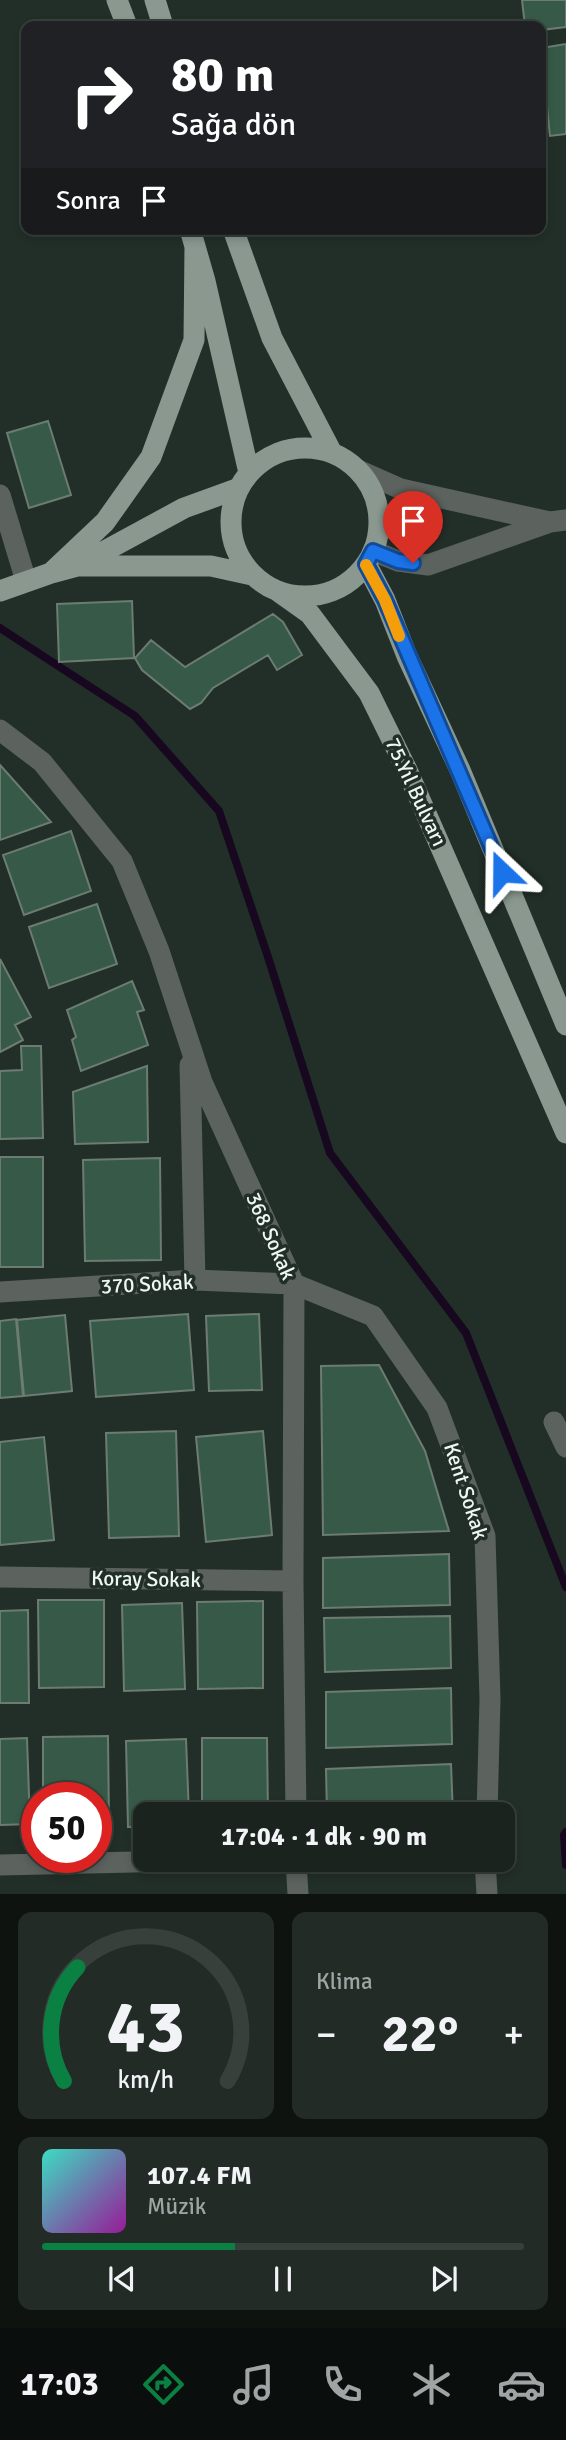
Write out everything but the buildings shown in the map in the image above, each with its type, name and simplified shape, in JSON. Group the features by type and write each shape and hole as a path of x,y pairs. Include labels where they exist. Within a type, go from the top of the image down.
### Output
{"main road":[{"path":"117,0 125,21"},
{"path":"155,0 161,21"},
{"path":"235,235 272,338 332,453"},
{"path":"0,591 77,566 184,508 244,480 266,458 288,450 310,448 332,453 358,470 370,488 377,508 378,530 369,557 349,582 327,593 303,596 279,592 253,575 239,556 231,533 232,510 244,480 205,281 192,238"},
{"path":"51,573 105,522 150,457 194,340 192,238"},
{"path":"369,557 407,656 460,770 566,1025"},
{"path":"77,566 211,566 253,575"},
{"name":"75.Yıl Bulvarı","path":"279,592 310,614 369,693 407,770 566,1133"}],"street":[{"path":"358,470 401,489 558,521"},
{"path":"0,495 26,581"},
{"path":"369,557 428,565 558,521"},
{"name":"368 Sokak","path":"0,730 42,762 122,861 159,951 202,1082 294,1284 296,1802"},
{"path":"190,1045 195,1280"},
{"name":"370 Sokak","path":"0,1292 195,1280 294,1284"},
{"name":"Kent Sokak","path":"294,1284 373,1316 437,1408 485,1536 490,1699 486,1802"},
{"path":"554,1422 566,1447"},
{"name":"Koray Sokak","path":"0,1577 293,1581"},
{"path":"0,1865 133,1862"},
{"path":"297,1872 298,1894"},
{"path":"486,1872 487,1894"}],"waterway":[{"path":"0,628 135,716 219,811 330,1153 466,1333 566,1587"},
{"path":"566,1832 566,1865"}],"slow traffic":[{"path":"366,565 385,600 399,636"}],"route":[{"path":"413,563 398,561 373,551 366,564 385,600 502,872"}]}
